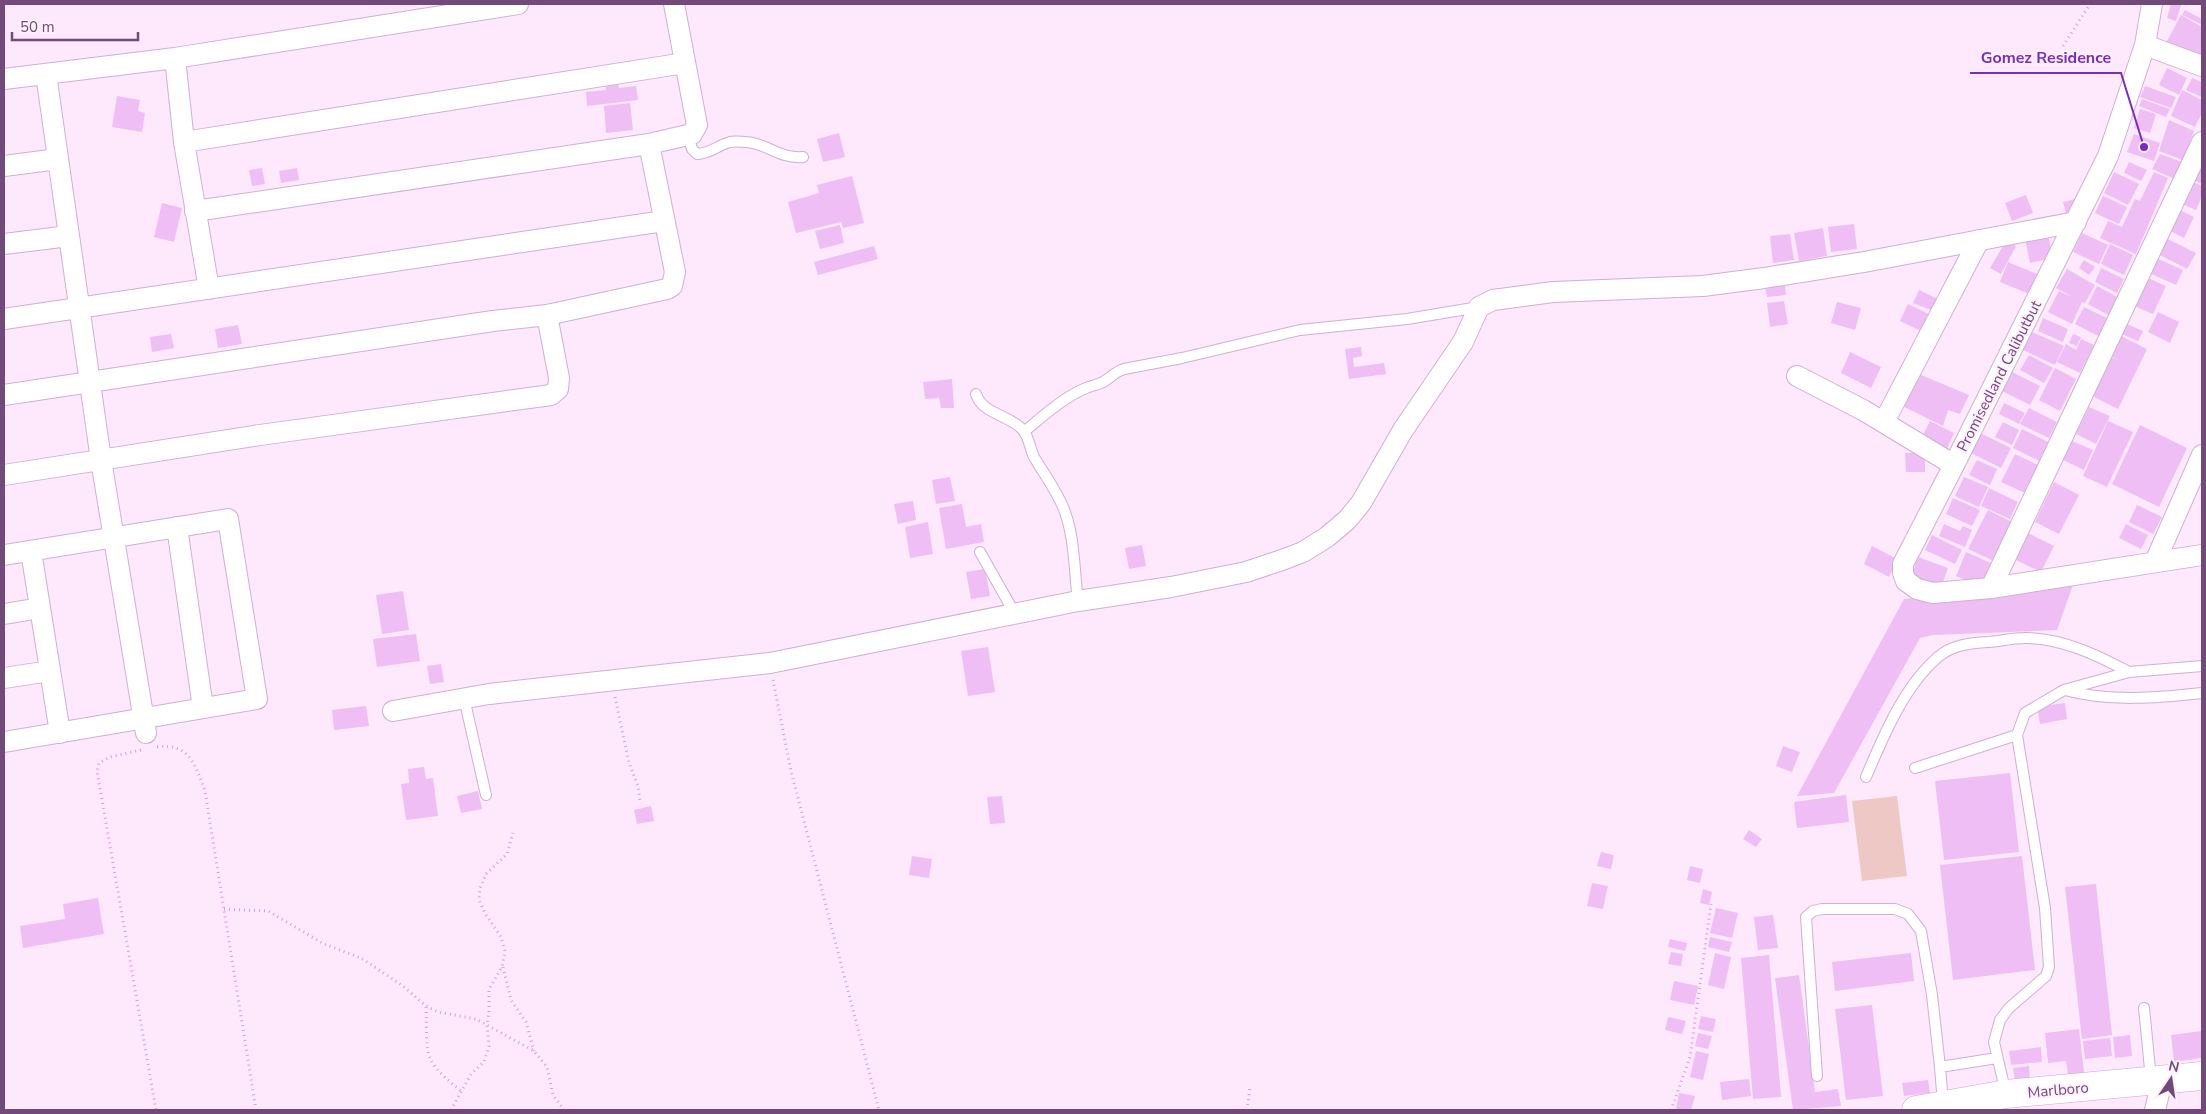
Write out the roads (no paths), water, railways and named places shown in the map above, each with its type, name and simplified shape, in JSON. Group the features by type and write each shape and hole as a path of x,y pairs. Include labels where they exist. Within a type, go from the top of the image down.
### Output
{"street":[{"path":"4,80 175,58 518,4"},
{"path":"195,211 649,144 692,134 697,126 674,4"},
{"name":"Promisedland Calibutbut","path":"2152,4 2144,45 2108,156 1954,465 1902,564 1906,581 1917,589 1933,593 1991,588 2202,555"},
{"path":"2144,45 2202,66"},
{"path":"175,58 184,142 209,289"},
{"path":"184,142 685,63"},
{"path":"46,74 101,460 146,737"},
{"path":"1991,588 2202,142"},
{"path":"4,395 483,322 547,315 667,289 672,286 675,272 649,144"},
{"path":"4,166 58,159"},
{"path":"4,319 664,221"},
{"path":"393,711 464,698 770,663 1078,601 1171,587 1246,572 1302,552 1327,537 1347,520 1361,503 1403,430 1463,342 1479,307 1493,300 1553,292 1635,290 1712,285 1864,262 2076,222"},
{"path":"4,244 69,236"},
{"path":"1884,422 1979,240"},
{"path":"4,475 260,435 551,395 558,389 559,378 547,315"},
{"path":"1797,376 1884,422 1954,465"},
{"path":"2155,562 2202,455"},
{"path":"4,555 228,519 257,699 203,708 146,737 60,733 4,742"},
{"path":"177,527 203,708"},
{"path":"31,551 60,733"},
{"path":"4,614 40,608"},
{"path":"4,678 50,671"},
{"name":"Marlboro","path":"1916,1110 2006,1094 2202,1076"},
{"path":"2155,1110 2157,1081"}],"lane":[{"path":"688,135 692,149 697,154 706,154 730,142 748,142 764,146 776,153 803,157"},
{"path":"1025,431 1084,388 1101,383 1110,378 1115,372 1124,369 1182,358 1300,330 1407,320 1479,307"},
{"path":"976,394 978,401 985,407 1016,423 1025,431 1032,453 1061,502 1069,524 1078,601"},
{"path":"980,552 1015,614"},
{"path":"1866,777 1882,737 1904,699 1926,669 1938,656 1949,650 1966,644 2025,638 2049,640 2100,657 2129,672"},
{"path":"2006,1094 1994,1042 2000,1020 2009,1008 2046,976 2049,967 2045,908 2017,735 2025,713 2064,690 2129,672 2202,666"},
{"path":"2064,690 2089,696 2181,696 2202,693"},
{"path":"464,698 486,795"},
{"path":"1915,768 2017,735"},
{"path":"1817,1076 1806,917 1822,909 1895,909 1908,914 1921,931 1932,994 1943,1105"},
{"path":"2144,1008 2157,1081"},
{"path":"1940,1067 1997,1058"}],"place":[{"name":"Gomez Residence","path":"2144,147"}]}
